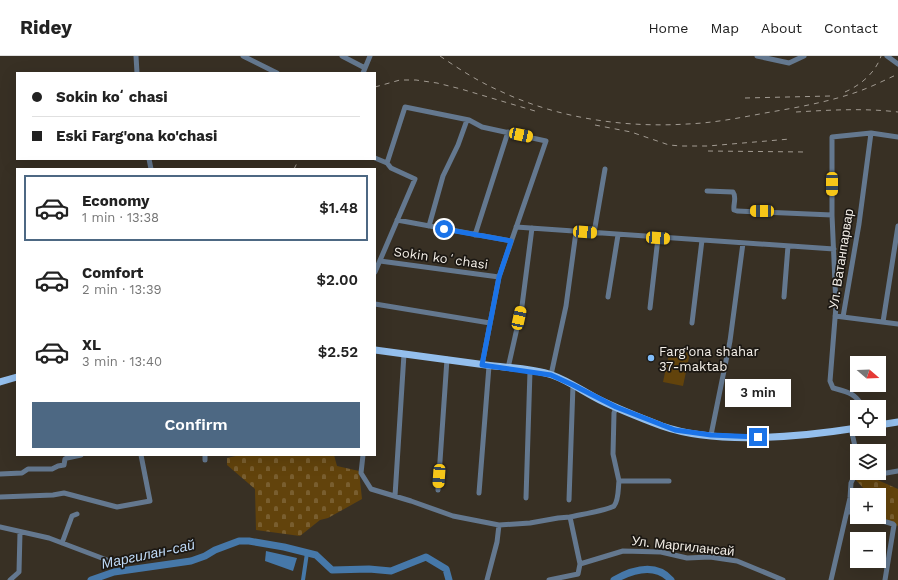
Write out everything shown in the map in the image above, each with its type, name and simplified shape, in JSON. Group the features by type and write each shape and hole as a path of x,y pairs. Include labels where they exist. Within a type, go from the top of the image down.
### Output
{"main road":[{"path":"376,350 551,375 616,407 675,430 711,435 776,437 850,428"},
{"path":"0,382 16,377"},
{"path":"886,424 898,422"}],"street":[{"path":"136,56 137,72"},
{"path":"242,56 275,72"},
{"path":"342,56 365,68"},
{"path":"363,72 370,56"},
{"path":"757,56 789,63 804,56"},
{"path":"887,56 898,64"},
{"path":"376,158 387,163 405,107 467,120 482,127 546,140 499,277 490,323 486,365 480,493"},
{"path":"429,226 443,176 458,145 467,120"},
{"path":"475,235 508,132"},
{"path":"859,400 852,394 833,388 830,381 835,316 832,215 832,136 870,133 898,137"},
{"name":"Ул. Ватанпарвар","path":"843,317 859,224 870,133"},
{"name":"Sokin koʻchasi","path":"376,270 415,179 392,168 387,163"},
{"path":"594,233 605,169"},
{"path":"707,191 733,192 735,196 734,210 736,211 832,215"},
{"name":"Sokin koʻchasi","path":"397,220 511,241"},
{"path":"884,322 898,226"},
{"path":"516,227 834,250"},
{"path":"508,368 522,306 532,228"},
{"path":"551,375 566,306 576,232"},
{"path":"608,297 618,235"},
{"path":"650,308 658,238"},
{"path":"692,323 702,240"},
{"path":"711,435 730,341 743,243"},
{"path":"784,297 788,246"},
{"name":"Sokin koʻchasi","path":"380,261 499,277"},
{"path":"376,304 490,323"},
{"path":"835,316 898,324"},
{"path":"395,496 404,354"},
{"path":"438,490 447,360"},
{"path":"526,498 530,371"},
{"path":"569,500 573,385"},
{"path":"364,456 361,473 371,489 452,516 499,525 530,523 570,517 608,509 614,505 617,498 619,481 613,454 614,413 616,407"},
{"path":"0,474 22,473 28,469 52,470 58,466 64,465 66,458 77,456"},
{"path":"0,497 52,495 64,493 117,507 150,501 141,456"},
{"path":"886,473 898,471"},
{"path":"831,580 847,511 852,480"},
{"path":"619,481 669,481"},
{"path":"62,543 72,516 77,514"},
{"path":"549,580 578,574 580,564 570,517"},
{"path":"886,522 893,524 894,526 886,580"},
{"path":"487,580 497,542 499,525"},
{"path":"0,527 49,538 107,560 108,566"},
{"path":"10,580 19,572 20,532"},
{"name":"Ул. Маргилансай","path":"580,564 623,551 661,552 687,558 710,557 737,561 783,580"}],"green space":[{"path":"670,349 690,353 683,386 663,382"},
{"path":"236,456 334,456 337,466 359,471 362,499 328,518 320,520 300,536 256,530 255,489 227,465 227,458"},
{"path":"856,480 878,480 898,489 898,526 886,521 886,488 863,488"}],"water":[{"path":"266,551 297,558 293,571 265,561"}],"waterway":[{"name":"Маргилан-сай","path":"91,580 114,572 191,561 239,541 249,541 284,547 316,555 332,570 369,569 391,571 426,557 446,569 449,580"},
{"path":"303,580 307,553"},
{"name":"Маргилан-сай","path":"614,580 628,573 651,569 665,574 671,580"}],"railway":[{"path":"440,56 469,75 492,87 544,108 591,119 663,125 706,123 798,107 851,94 898,74"},
{"path":"845,92 857,86 872,73 881,56"},
{"path":"376,87 400,80 416,80 437,83 535,111"},
{"path":"745,98 830,96"},
{"path":"796,112 834,110 898,112"},
{"path":"595,125 631,132 669,145 681,146 708,146 790,139"},
{"path":"708,151 806,152"},
{"path":"294,168 298,160"}],"place":[{"name":"Farg'ona shahar 37-maktab","path":"651,358"}],"route":[{"path":"444,229 511,241 499,277 482,365 551,375 616,407 675,430 711,435 758,437"}]}
